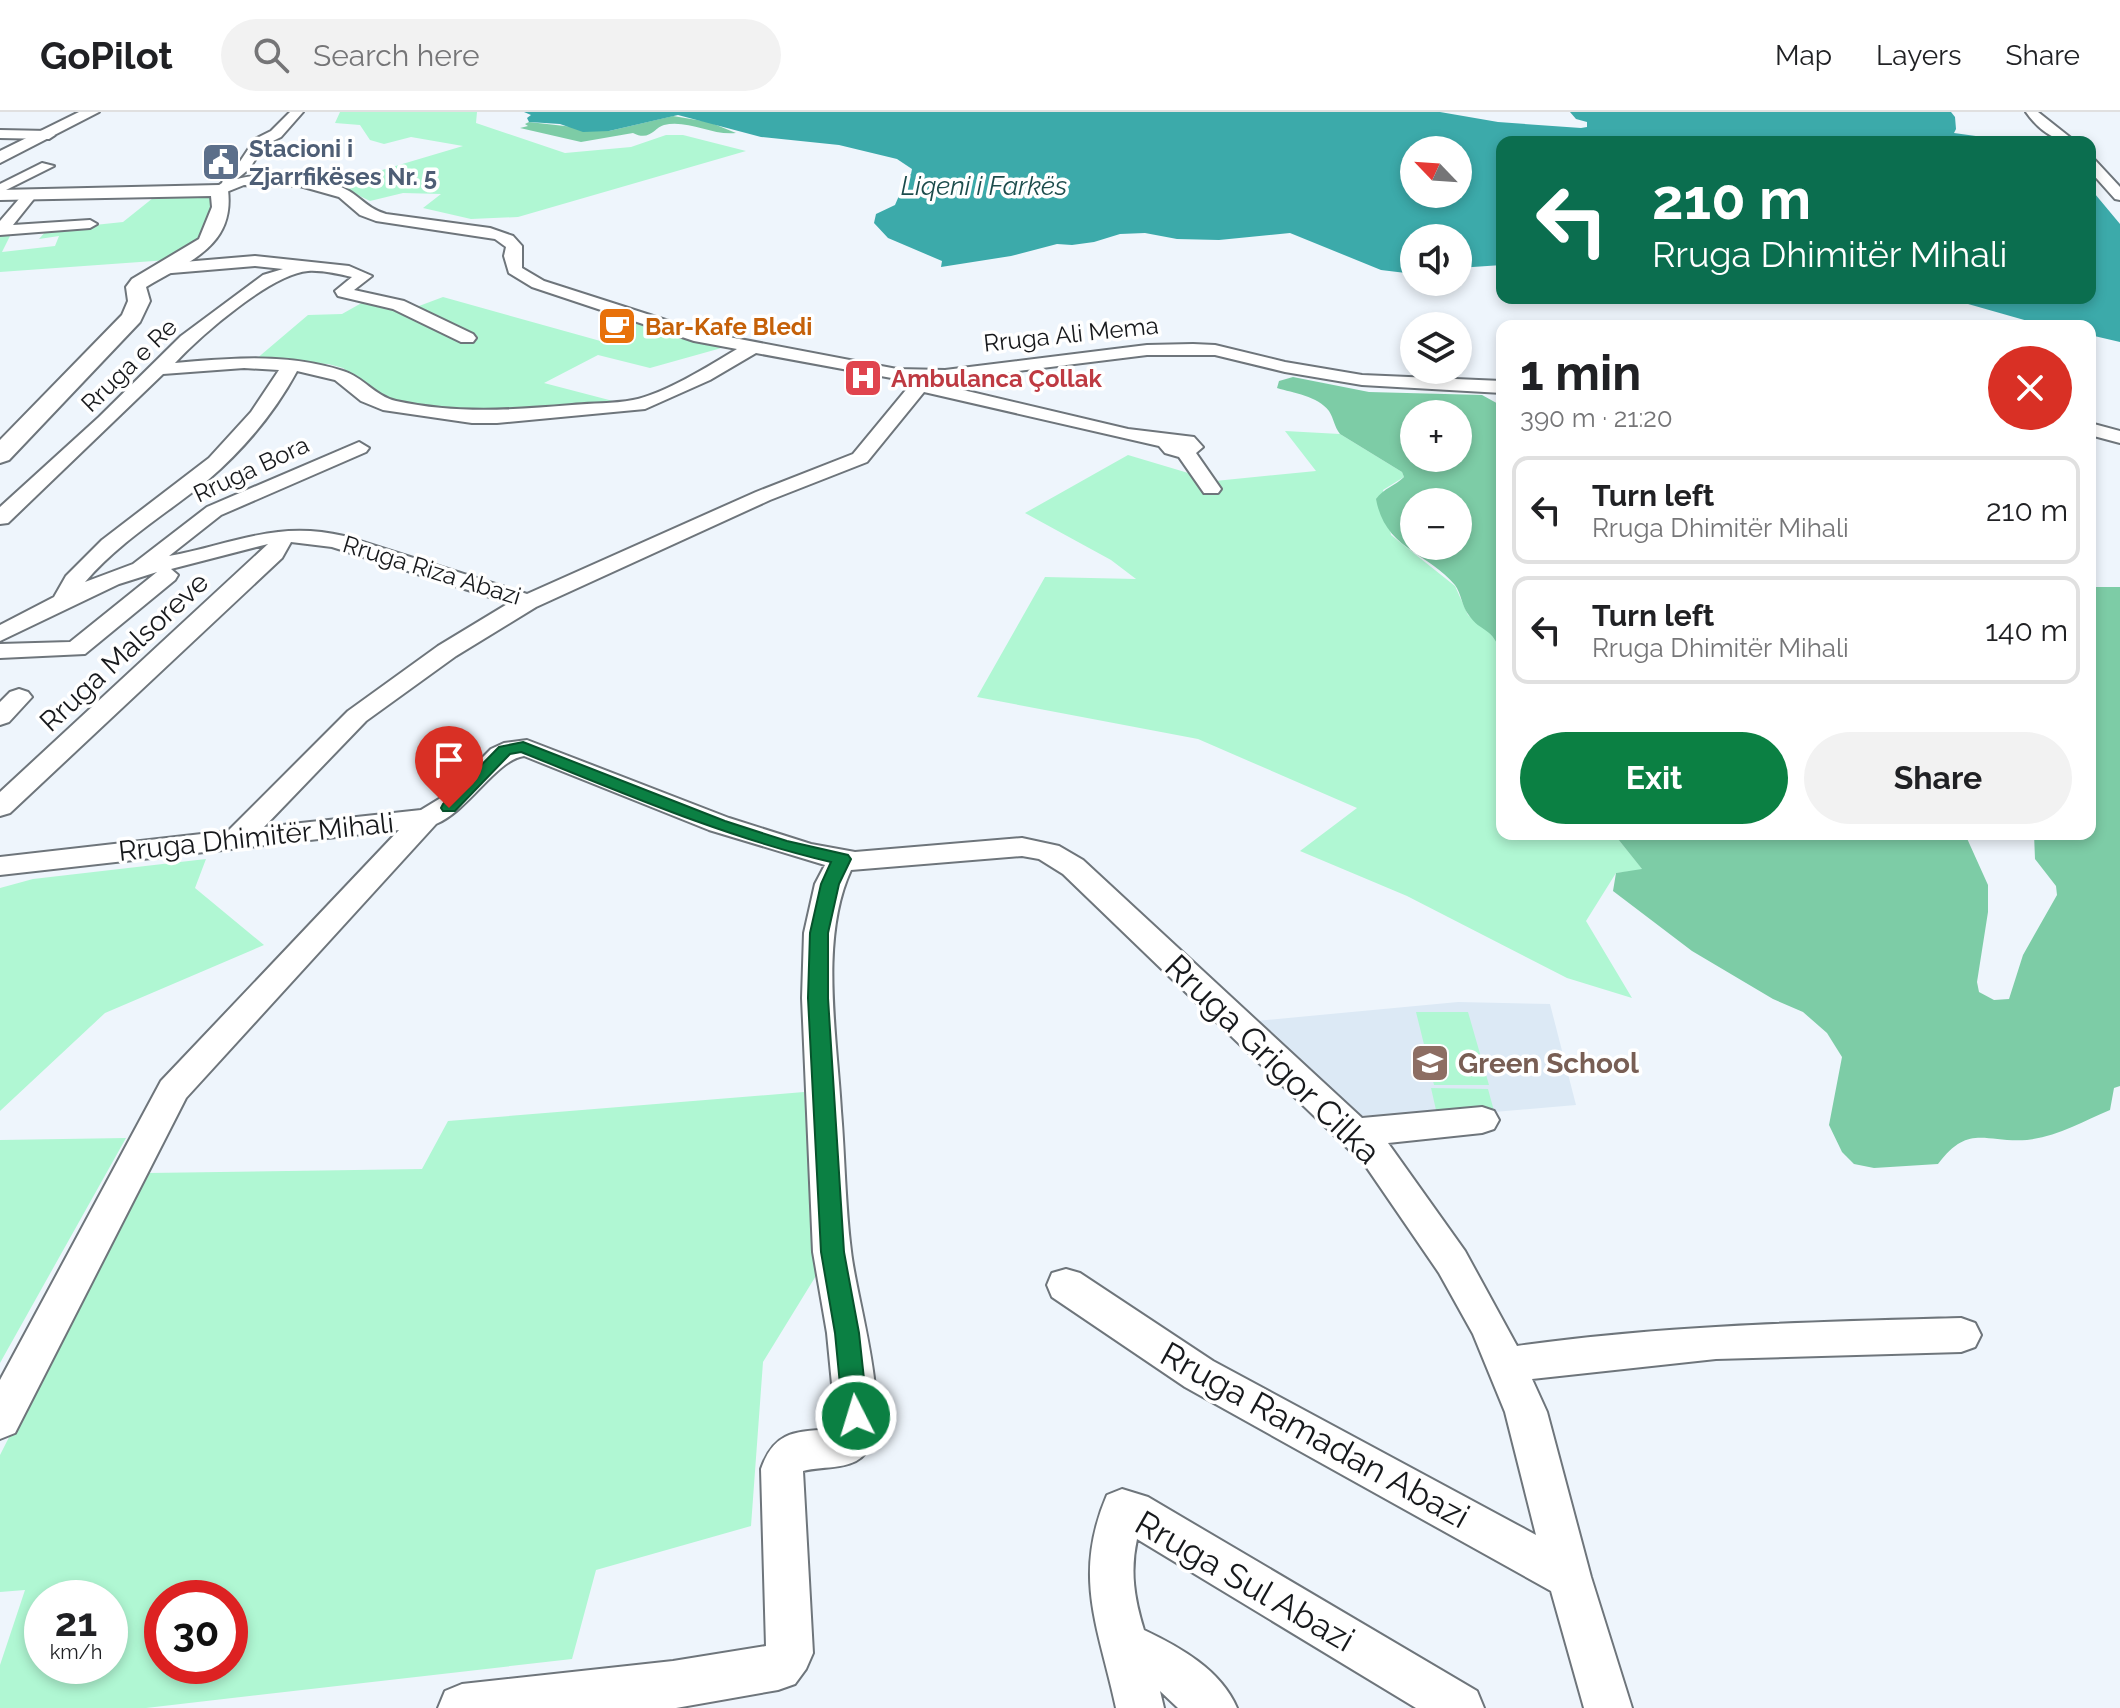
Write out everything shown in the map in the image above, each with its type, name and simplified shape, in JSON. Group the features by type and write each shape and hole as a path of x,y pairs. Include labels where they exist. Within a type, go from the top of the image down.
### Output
{"main road":[{"path":"0,158 91,112"},
{"path":"0,192 30,195 224,187 221,207 208,241 136,287 139,301 127,322 92,355 0,455"}],"street":[{"path":"224,187 231,174 244,166 260,142 276,134 297,112"},
{"path":"2032,112 2060,136"},
{"path":"0,134 49,135"},
{"path":"0,192 47,166"},
{"path":"2096,170 2120,196"},
{"name":"Rruga Ali Mema","path":"224,187 246,181 299,182 343,194 370,215 503,236 514,246 512,256 515,270 528,280 664,326 922,384 1147,350 1193,349 1227,352 1285,367 1362,380 1496,387"},
{"path":"30,195 0,230 90,224"},
{"path":"160,269 234,261 364,275 343,292 398,305 467,338"},
{"name":"Rruga e Re","path":"0,518 187,340 269,278 305,267"},
{"path":"160,369 244,363 292,364 331,372 368,397 390,406 472,417 497,417 638,405 704,376 751,348"},
{"path":"64,601 70,588 104,549 214,464 246,427 292,364"},
{"path":"922,384 1037,415 1178,446 1211,489"},
{"name":"Rruga Riza Abazi","path":"1,647 64,601 131,571 165,565 253,538 284,535 312,535 336,541 528,602 763,496 860,458 922,384"},
{"path":"2096,431 2120,437"},
{"name":"Rruga Bora","path":"131,571 214,511 359,448"},
{"name":"Rruga Malsoreve","path":"0,807 274,553 284,535"},
{"path":"1,647 76,649 167,575"},
{"path":"237,839 357,716 447,651 528,602"},
{"path":"0,717 19,697"},
{"name":"Rruga Dhimitër Mihali","path":"0,866 426,818 449,808 505,751 523,747 747,834 842,859 874,860 1041,848"},
{"path":"0,1420 173,1090 426,818"},
{"name":"Rruga Grigor Cilka","path":"1041,848 1073,867 1378,1155 1452,1262 1508,1365 1526,1412 1569,1577 1608,1708"},
{"path":"462,1708 703,1680 778,1667 790,1653 782,1469 785,1460 799,1452 846,1446 856,1436 857,1425 847,1333 832,1252 818,998 819,933 830,884 842,859"},
{"path":"1352,1133 1482,1120"},
{"name":"Rruga Ramadan Abazi","path":"1066,1285 1199,1374 1569,1577"},
{"path":"1508,1365 1591,1353 1716,1342 1961,1335"},
{"name":"Rruga Sul Abazi","path":"1140,1708 1112,1599 1110,1561 1122,1510 1133,1512 1460,1708"},
{"path":"1126,1645 1165,1664 1213,1708"}],"shaded area":[{"name":"Green School","path":"1458,1002 1550,1004 1576,1105 1494,1112 1344,1116 1256,1021"}],"green space":[{"path":"340,112 477,112 476,123 565,153 631,147 666,135 683,135 746,151 518,217 471,219 423,208 441,194 403,193 370,201 335,184 463,146 411,137 384,144 370,140 360,125 335,123"},
{"path":"673,116 709,122 736,133 673,124 661,126 644,136 633,133 581,142 520,128 528,126 525,124 529,122 609,131"},
{"path":"212,193 214,207 201,241 168,260 0,272 0,232 12,232 2,252 55,246 59,236 39,239 47,230 123,222 158,194"},
{"path":"374,296 419,306 443,297 604,342 636,323 725,347 650,368 598,355 544,383 613,401 502,412 472,412 407,404 379,397 343,368 328,364 255,360 308,315 342,314"},
{"path":"1293,377 1369,392 1482,395 1496,403 1496,642 1468,614 1455,585 1425,560 1472,560 1472,488 1400,488 1400,541 1388,529 1376,499 1404,477 1402,472 1472,472 1472,400 1400,400 1400,471 1340,434 1324,406 1305,396 1277,388 1279,381"},
{"path":"1285,431 1340,434 1402,472 1404,477 1383,490 1391,535 1400,542 1400,560 1422,560 1455,586 1468,615 1496,637 1496,840 1619,840 1643,870 1616,873 1586,921 1632,998 1567,978 1407,896 1300,851 1357,808 1198,739 977,697 1045,577 1136,579 1111,560 1025,513 1128,455 1215,481 1316,471"},
{"path":"2096,587 2120,587 2120,1086 2114,1088 2110,1110 2070,1128 2027,1140 1969,1139 1949,1151 1938,1164 1874,1168 1854,1164 1842,1152 1829,1125 1842,1057 1827,1033 1803,1012 1773,999 1692,951 1613,891 1616,873 1642,869 1619,840 1968,840 1988,885 1988,912 1977,982 1979,992 1994,1000 2009,999 2023,955 2057,895 2056,886 2035,859 2034,840 2096,840"},
{"path":"206,859 195,888 264,945 105,1013 0,1111 0,888 33,879"},
{"path":"1416,1012 1468,1012 1489,1085 1434,1085"},
{"path":"1431,1088 1488,1089 1494,1111 1436,1110"},
{"path":"804,1092 822,1266 763,1362 751,1526 596,1570 572,1659 146,1708 0,1708 0,1665 24,1593 24,1684 128,1684 128,1580 24,1580 24,1590 0,1592 0,1455 114,1230 148,1173 422,1169 448,1121"},
{"path":"126,1138 0,1363 0,1140"}],"water":[{"name":"Liqeni i Farkës","path":"524,112 1440,112 1498,122 1581,128 1587,127 1587,122 1576,119 1570,112 1951,112 1955,117 1954,133 1976,136 1496,136 1496,265 1472,267 1472,224 1400,224 1400,272 1381,270 1290,233 1219,240 1177,239 1145,233 1120,234 1094,242 1057,244 1011,256 941,267 942,261 888,238 874,223 876,214 895,205 904,184 901,180 911,174 912,169 897,159 839,145 761,137 678,115 609,131 583,132 560,124 529,122 527,118 531,115"},
{"path":"2096,195 2120,224 2120,342 2096,336 2096,320 2024,320 1968,304 2096,304"}],"place":[{"name":"Stacioni i Zjarrfikëses Nr. 5","path":"221,162"},
{"name":"Bar-Kafe Bledi","path":"617,326"},
{"name":"Ambulanca Çollak","path":"863,378"},
{"name":"Green School","path":"1430,1063"}],"route":[{"path":"449,808 505,751 517,746 760,839 842,859 830,884 819,933 818,998 827,1113 832,1252 847,1333 856,1416"}]}
